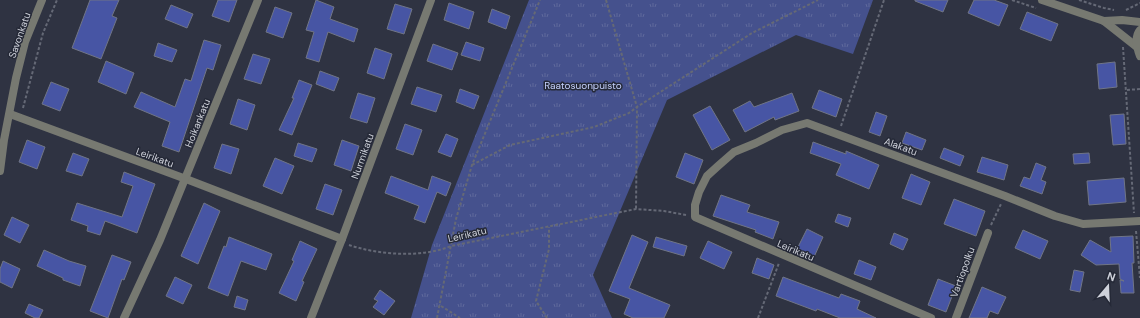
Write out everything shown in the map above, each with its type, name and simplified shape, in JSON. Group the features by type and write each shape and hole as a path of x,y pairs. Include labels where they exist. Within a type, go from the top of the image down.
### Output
{"street":[{"name":"Savonkatu","path":"0,171 4,140 16,78 25,42 42,0"},
{"name":"Hoikankatu","path":"124,318 186,179 258,0"},
{"name":"Nurmikatu","path":"311,318 431,0"},
{"path":"1042,0 1104,21 1137,47"},
{"path":"1104,21 1122,20 1140,22"},
{"path":"1140,30 1138,34 1137,47 1140,56"},
{"name":"Leirikatu","path":"10,114 342,239"},
{"name":"Alakatu","path":"695,217 695,206 699,192 708,176 734,152 756,144 782,130 807,123 1055,216 1083,224 1137,221"},
{"name":"Leirikatu","path":"695,217 931,318"},
{"name":"Vartiopolku","path":"956,318 988,233"}],"path":[{"path":"20,118 43,33 57,0"},
{"path":"437,318 456,219 472,166 540,0"},
{"path":"606,0 637,107 636,209"},
{"path":"472,166 510,145 594,127 629,113 752,33 818,0"},
{"path":"839,134 884,0"},
{"path":"1012,0 1042,10"},
{"path":"1079,0 1104,8 1118,10"},
{"path":"1125,11 1140,3"},
{"path":"1119,43 1123,47 1127,90 1140,278"},
{"path":"1127,90 1140,89"},
{"path":"988,233 1005,196"},
{"name":"Leirikatu","path":"342,239 349,245 372,251 402,254 442,250 451,246 636,209 664,211 695,217"},
{"path":"547,318 536,301 549,249 549,227"},
{"path":"758,318 782,255"},
{"path":"440,305 460,318"}],"green space":[{"name":"Raatosuonpuisto","path":"529,0 873,0 853,54 796,35 667,100 593,275 612,318 411,318 432,245"}],"building":[{"path":"90,0 119,0 112,16 117,18 101,59 72,48"},
{"path":"218,0 237,0 229,22 212,16"},
{"path":"316,0 334,7 330,19 358,29 354,42 328,32 319,62 306,58 314,32 306,30"},
{"path":"915,0 948,0 943,12"},
{"path":"974,0 994,0 1008,5 999,26 968,13"},
{"path":"449,3 474,12 469,29 444,20"},
{"path":"395,4 412,9 404,34 387,29"},
{"path":"171,5 193,14 187,28 165,19"},
{"path":"275,7 292,13 283,38 266,32"},
{"path":"492,9 510,16 506,29 488,22"},
{"path":"1027,12 1058,24 1051,41 1020,29"},
{"path":"204,40 221,45 213,70 207,68 179,152 162,146 170,122 134,107 141,92 175,107 185,79 191,81"},
{"path":"466,42 484,48 480,61 461,55"},
{"path":"158,43 177,50 172,62 154,56"},
{"path":"433,44 458,53 452,70 427,61"},
{"path":"375,48 392,54 384,79 367,73"},
{"path":"253,54 270,59 261,84 244,79"},
{"path":"106,61 134,73 126,94 98,82"},
{"path":"1115,62 1117,87 1099,89 1097,64"},
{"path":"320,71 339,78 334,91 316,84"},
{"path":"299,80 312,85 292,135 279,130 294,98 292,98"},
{"path":"51,82 69,89 60,111 42,104"},
{"path":"417,87 442,95 436,112 411,104"},
{"path":"460,89 479,96 474,109 456,102"},
{"path":"819,90 842,99 836,117 812,108"},
{"path":"358,93 375,98 367,123 350,118"},
{"path":"792,93 799,111 775,120 774,117 745,132 733,110 750,101 754,107"},
{"path":"238,99 255,105 247,130 230,124"},
{"path":"710,106 730,140 712,150 693,115"},
{"path":"876,112 887,116 880,136 869,132"},
{"path":"1124,114 1126,144 1113,145 1110,115"},
{"path":"405,124 422,130 413,155 396,149"},
{"path":"906,132 926,140 922,150 902,143"},
{"path":"446,134 458,139 451,157 438,152"},
{"path":"27,140 45,147 37,169 19,162"},
{"path":"342,140 359,146 351,171 334,165"},
{"path":"813,142 846,154 846,151 879,165 869,189 836,175 841,164 810,153"},
{"path":"298,143 317,149 312,162 294,156"},
{"path":"222,144 239,149 231,174 214,168"},
{"path":"944,148 964,156 960,166 940,158"},
{"path":"73,153 89,159 82,176 66,171"},
{"path":"685,153 703,160 694,184 676,177"},
{"path":"1089,153 1090,163 1074,164 1073,154"},
{"path":"982,157 1008,165 1004,180 977,172"},
{"path":"275,158 294,166 282,194 263,186"},
{"path":"1036,163 1046,167 1041,180 1046,182 1042,194 1020,186 1024,177 1030,179"},
{"path":"124,172 155,184 137,233 105,221 100,235 87,231 88,226 71,220 77,203 122,217 133,186 121,182"},
{"path":"911,174 930,182 921,205 902,198"},
{"path":"391,176 428,190 432,176 451,183 446,196 437,192 425,223 414,219 419,206 385,193"},
{"path":"1124,178 1126,202 1089,205 1087,181"},
{"path":"325,184 342,190 333,215 316,209"},
{"path":"721,195 750,205 747,212 779,222 773,239 755,232 756,230 713,216"},
{"path":"954,199 985,211 976,236 944,224"},
{"path":"204,203 220,211 198,264 181,256"},
{"path":"838,214 851,218 848,227 835,222"},
{"path":"12,217 29,225 20,243 4,235"},
{"path":"807,229 823,237 814,257 797,249"},
{"path":"1023,230 1048,241 1040,259 1015,248"},
{"path":"894,233 908,239 903,250 890,244"},
{"path":"632,235 648,242 629,288 670,305 664,318 633,318 624,314 630,299 609,291"},
{"path":"1133,236 1134,263 1132,263 1134,293 1121,293 1120,280 1124,281 1120,279 1119,264 1096,265 1081,255 1090,240 1111,252 1110,237"},
{"path":"229,237 272,254 266,270 241,261 228,296 208,288"},
{"path":"656,237 687,246 684,256 653,247"},
{"path":"300,241 317,249 302,281 304,282 296,301 279,293 294,261 292,260"},
{"path":"708,241 732,252 724,269 700,258"},
{"path":"44,250 69,261 86,266 80,286 63,280 63,278 37,266"},
{"path":"112,255 131,262 124,280 122,279 108,318 90,311"},
{"path":"757,258 774,265 769,279 752,273"},
{"path":"859,260 876,267 871,280 854,274"},
{"path":"3,261 20,269 12,288 0,282 0,269"},
{"path":"1074,270 1084,272 1080,292 1070,290"},
{"path":"175,277 192,285 183,304 166,296"},
{"path":"783,277 839,298 841,294 860,301 857,309 876,318 840,318 776,296"},
{"path":"938,279 956,286 946,312 928,305"},
{"path":"982,287 1006,297 998,314 990,311 987,318 969,318"},
{"path":"380,290 395,301 384,315 373,307 378,301 374,299"},
{"path":"237,296 248,300 245,310 234,307"},
{"path":"29,304 43,310 39,318 35,318 25,313"}]}
